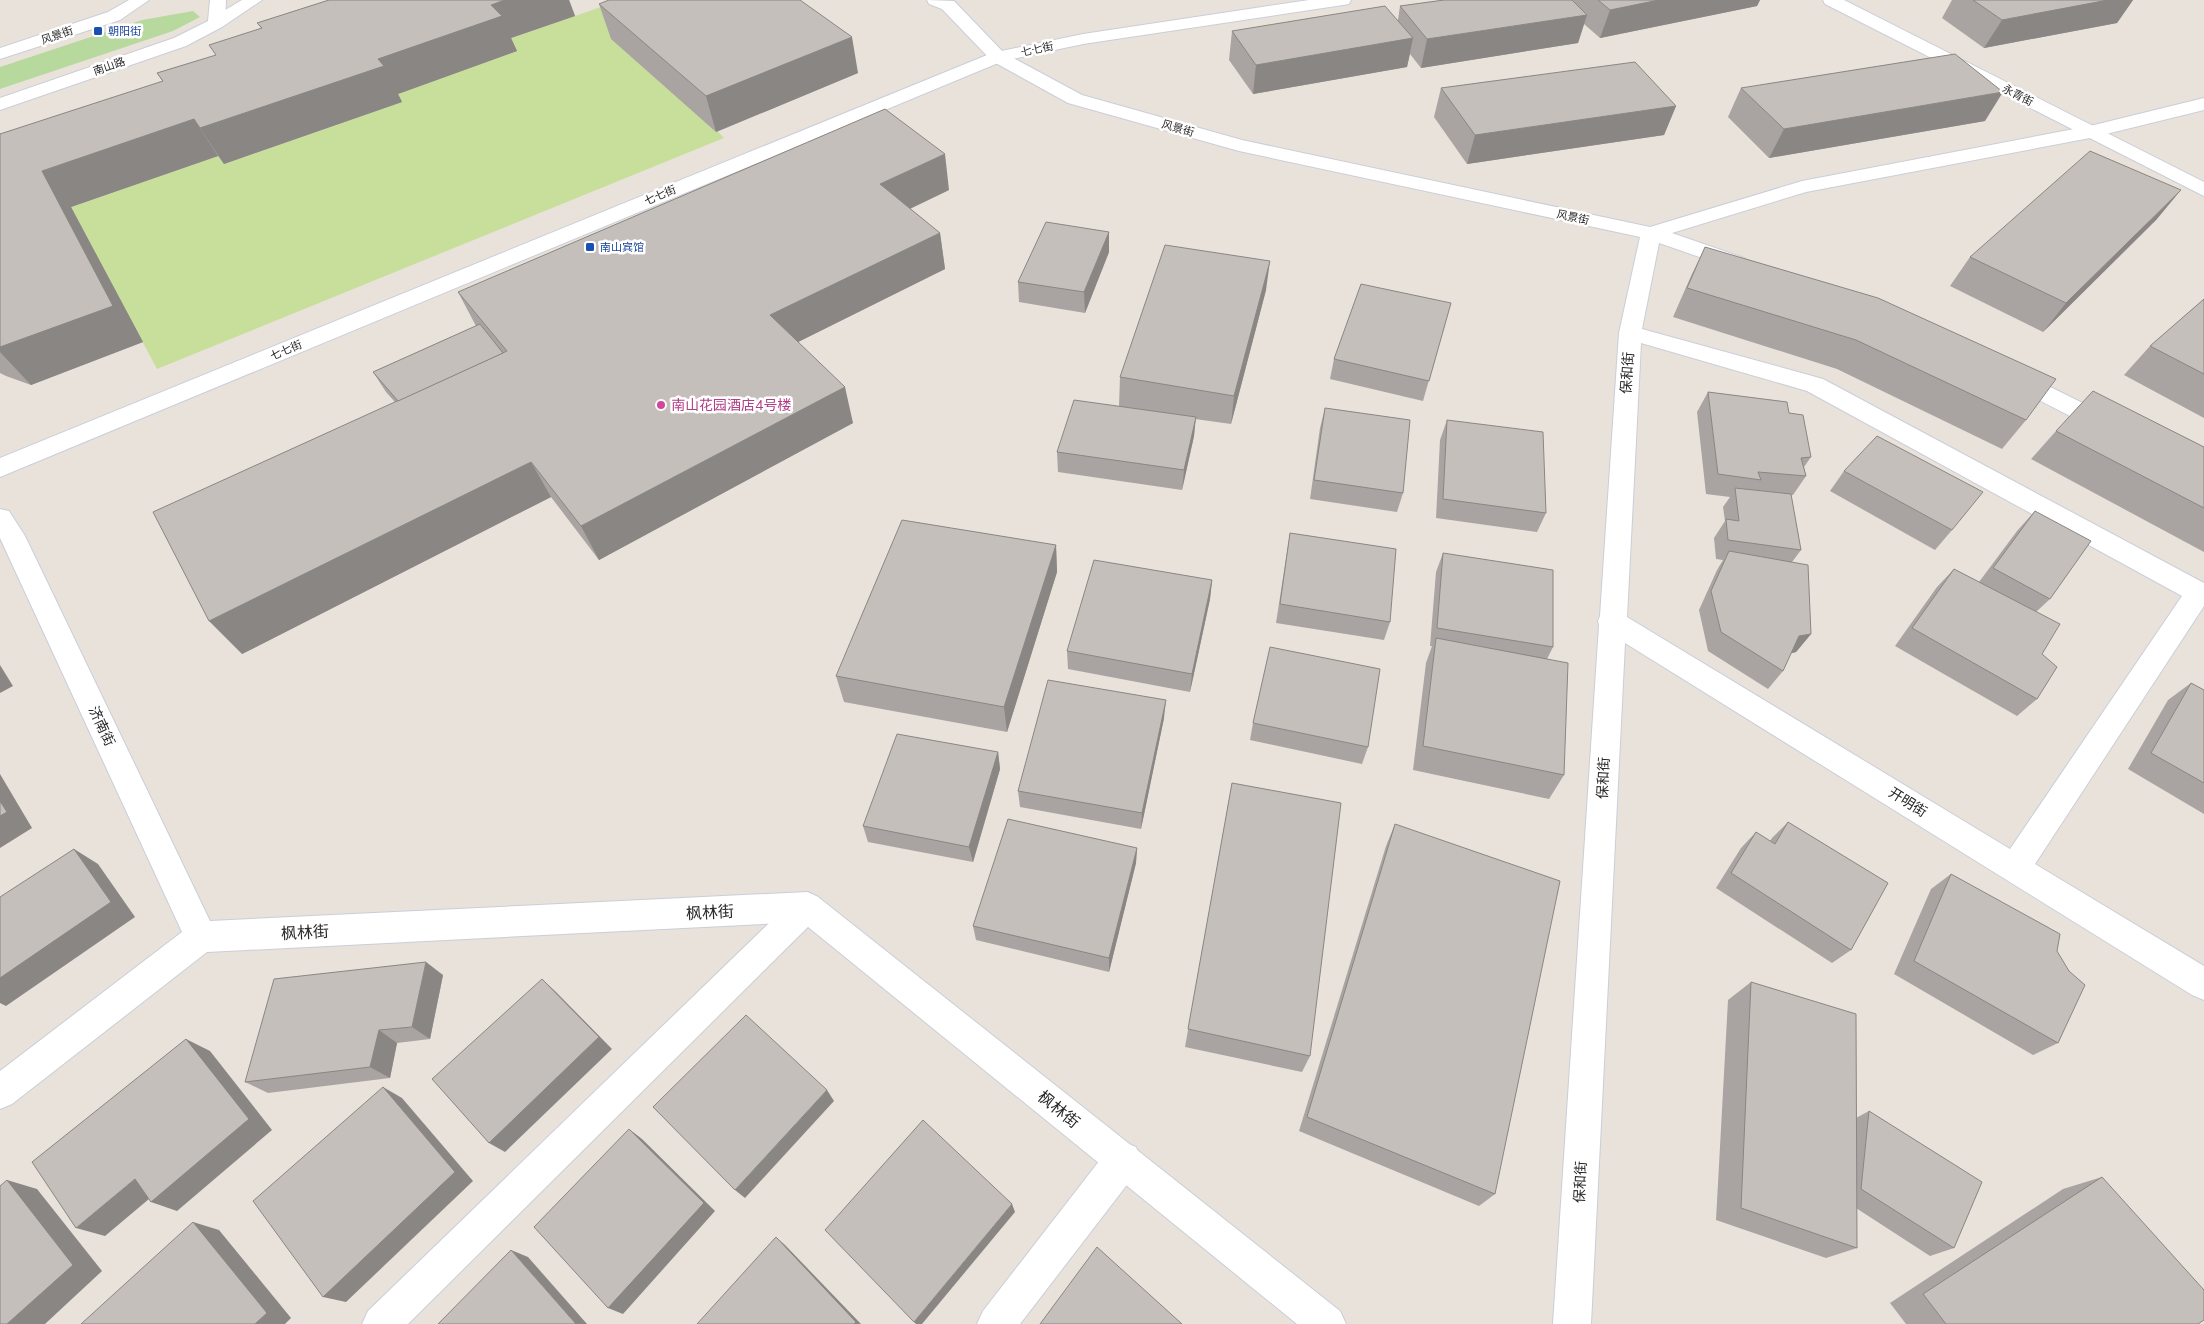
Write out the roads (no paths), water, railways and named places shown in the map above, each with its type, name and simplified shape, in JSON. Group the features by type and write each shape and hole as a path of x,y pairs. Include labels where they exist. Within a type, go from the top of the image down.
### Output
{"street":[{"name":"风景街","path":"0,54 114,16 141,0"},
{"path":"216,23 218,0"},
{"name":"南山路","path":"0,104 180,42 254,0"},
{"name":"风景街","path":"935,0 948,5 998,57 1075,99 1239,145 1651,234 1752,269"},
{"name":"七七街","path":"0,468 998,57 1083,39 1343,0"},
{"name":"永青街","path":"1831,0 2204,190"},
{"path":"1651,234 1802,187 2090,132 2204,104"},
{"name":"保和街","path":"1572,1324 1630,333 1651,234"},
{"path":"1630,333 1815,384 2201,593 2015,868"},
{"path":"1996,367 2126,435"},
{"name":"济南街","path":"0,518 12,536 201,937"},
{"name":"开明街","path":"1612,621 2204,984"},
{"path":"381,1324 807,907"},
{"name":"枫林街","path":"201,937 807,907 1327,1324"},
{"path":"0,1092 201,937"},
{"path":"996,1324 1122,1160"}],"place":[{"name":"朝阳街","path":"98,31"},
{"name":"南山宾馆","path":"590,247"},
{"name":"南山花园酒店4号楼","path":"661,405"}]}
